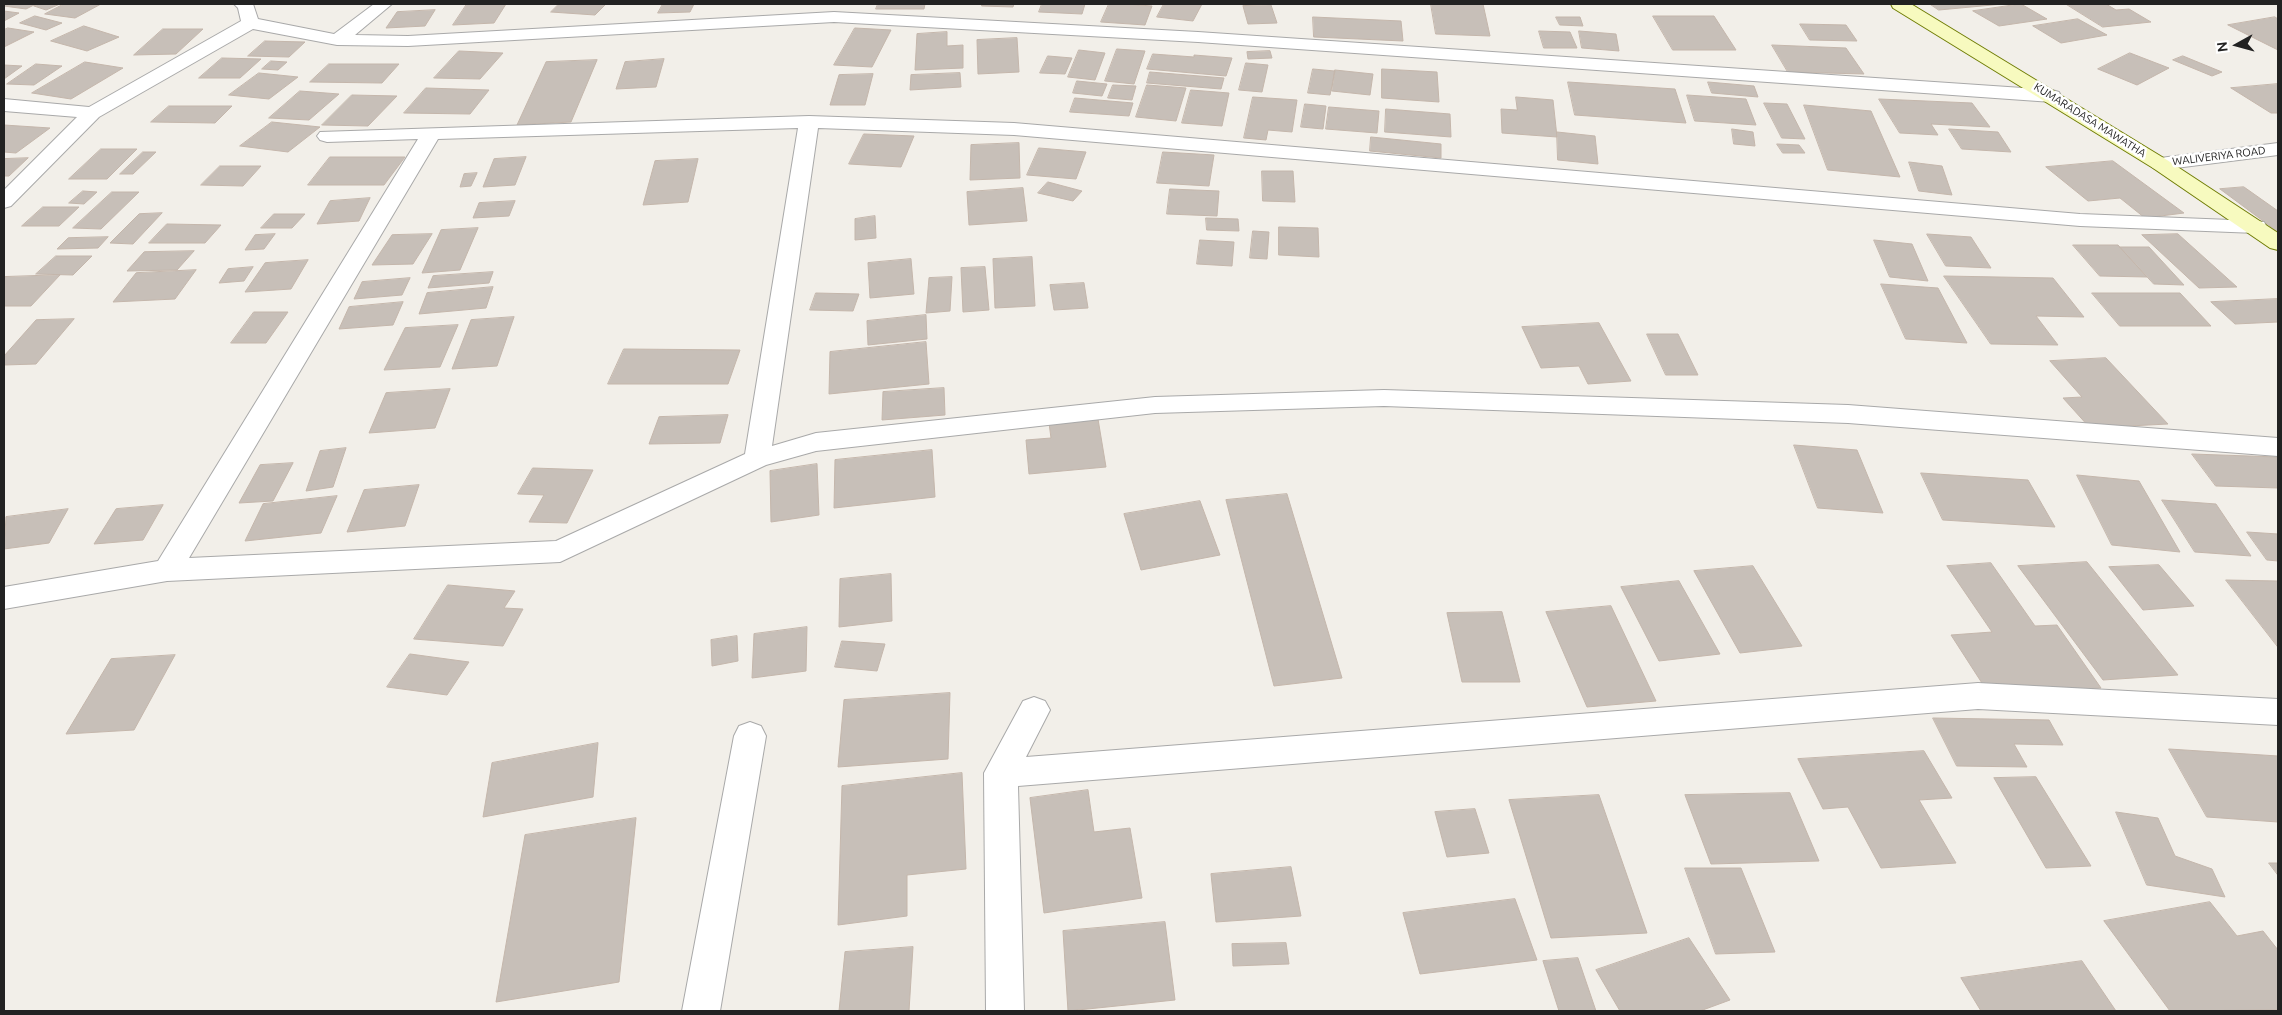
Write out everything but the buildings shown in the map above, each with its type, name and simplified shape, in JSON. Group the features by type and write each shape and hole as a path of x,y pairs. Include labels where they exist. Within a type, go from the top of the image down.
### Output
{"main road":[{"name":"KUMARADASA MAWATHA","path":"1899,4 2052,96 2160,164 2278,243"}],"street":[{"path":"242,4 245,4 250,23"},
{"path":"337,40 384,4"},
{"path":"4,202 92,113 250,23 337,40 408,40 839,11 2052,96"},
{"path":"4,106 92,113"},
{"path":"757,459 809,122"},
{"path":"327,136 809,122 1014,129 2080,220 2256,227"},
{"path":"167,570 431,134"},
{"name":"WALIVERIYA ROAD","path":"2160,164 2278,149"},
{"path":"4,598 167,570 560,551 757,459 816,442 1155,406 1384,398 1848,414 2278,448"},
{"path":"1001,773 1978,696 2278,712"},
{"path":"1005,1011 1001,773 1034,710"},
{"path":"701,1011 750,736"}]}
